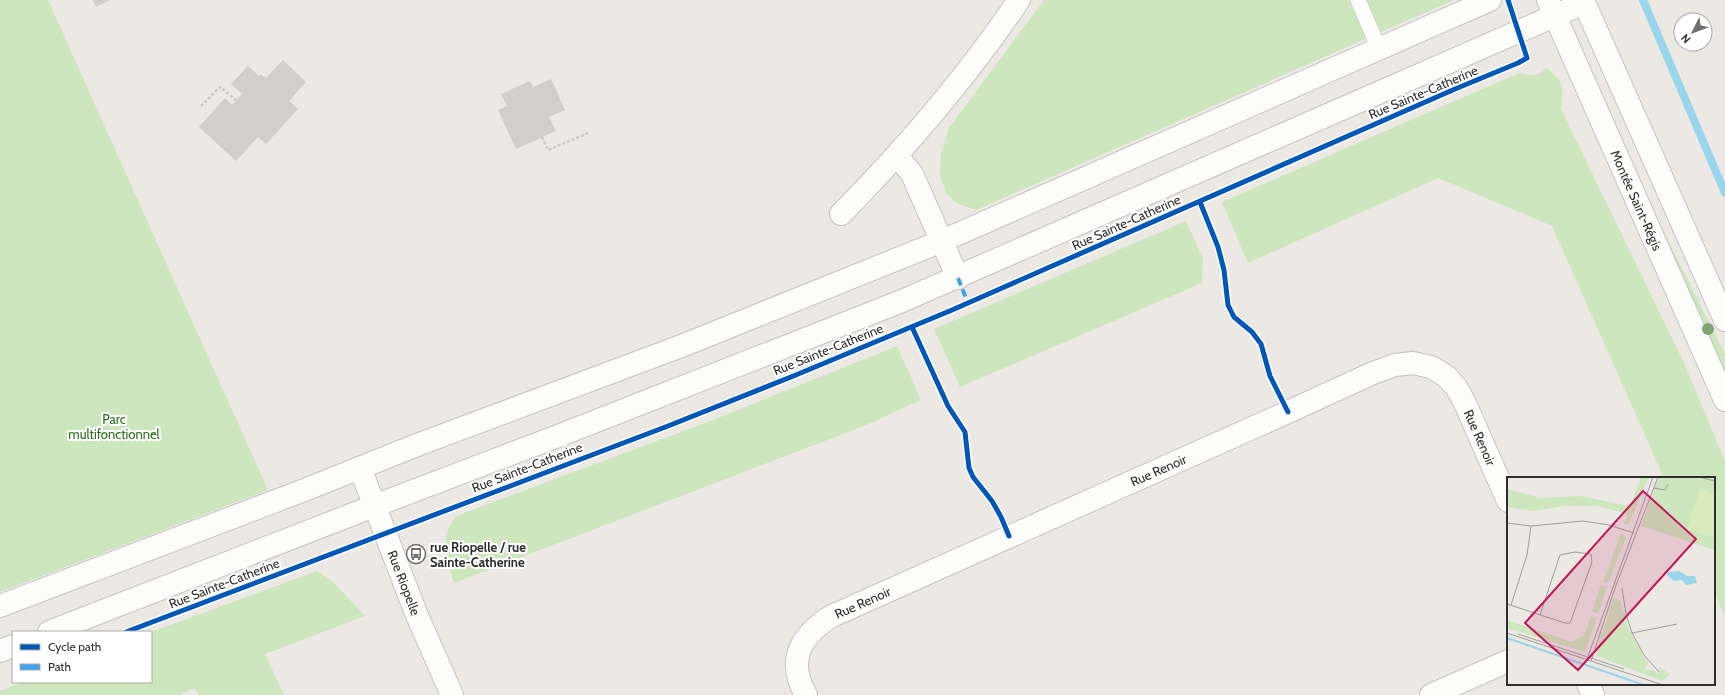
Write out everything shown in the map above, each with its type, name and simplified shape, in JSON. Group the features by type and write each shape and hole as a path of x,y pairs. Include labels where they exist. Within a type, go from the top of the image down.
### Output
{"street":[{"path":"841,214 897,156 937,111 966,74 1019,0"},
{"path":"0,606 308,490 360,468 684,345 942,241 1490,0"},
{"path":"1583,1 1725,320"},
{"name":"Rue Sainte-Catherine","path":"52,631 714,376 958,278 1551,8 1583,1"},
{"name":"Montée Saint-Régis","path":"1551,8 1725,400"},
{"path":"897,156 912,174 958,278"},
{"name":"Rue Renoir","path":"806,695 798,675 797,662 800,649 807,636 816,625 832,616 1373,373 1395,365 1413,363 1431,367 1446,376 1456,387 1464,401 1507,499"},
{"name":"Rue Riopelle","path":"360,468 416,613 452,695"},
{"path":"0,651 12,646"},
{"path":"1431,695 1507,661"},
{"path":"1588,685 1593,695"}],"lane":[{"path":"1358,0 1379,49"}],"path":[{"path":"201,106 220,87 236,100"},
{"path":"542,137 548,150 588,133"}],"green space":[{"name":"Parc multifonctionnel","path":"0,0 48,0 268,490 0,592"},
{"path":"1044,0 1454,0 976,210 958,204 946,193 940,175 941,154 949,128"},
{"path":"1546,68 1552,72 1559,81 1562,90 1561,109 1684,363 1725,461 1725,617 1715,594 1715,477 1664,477 1552,226 1438,178 1248,263 1222,202 1519,73 1537,75"},
{"path":"1646,196 1725,354 1725,381"},
{"path":"1186,221 1203,259 1202,283 960,387 934,329"},
{"path":"897,346 921,400 864,426 454,583 450,571 446,539 448,529 456,516 713,420"},
{"path":"317,571 332,581 365,616 265,654 284,695 199,695 195,688 180,695 0,695 0,691 20,683 152,683 152,632"}],"building":[{"path":"93,0 110,0 96,7"},
{"path":"283,60 306,82 289,101 298,109 266,144 258,137 236,161 199,127 225,98 232,105 242,94 231,84 248,66 259,76 260,74 266,78"},
{"path":"551,79 565,110 549,117 556,131 516,149 498,110 507,106 501,94 530,81 533,87"}],"waterway":[{"path":"1643,0 1725,193"}],"marked path":[{"path":"958,278 968,303"}],"cycle path":[{"path":"129,631 668,426 791,377 952,310 1455,89 1518,63 1527,58 1508,0"},
{"path":"1200,202 1218,247 1224,270 1228,305 1234,317 1252,332 1261,344 1270,376 1288,412"},
{"path":"912,327 948,406 965,432 969,468 973,477 992,501 1009,536"}],"place":[{"name":"rue Riopelle / rue Sainte-Catherine","path":"416,554"}]}
